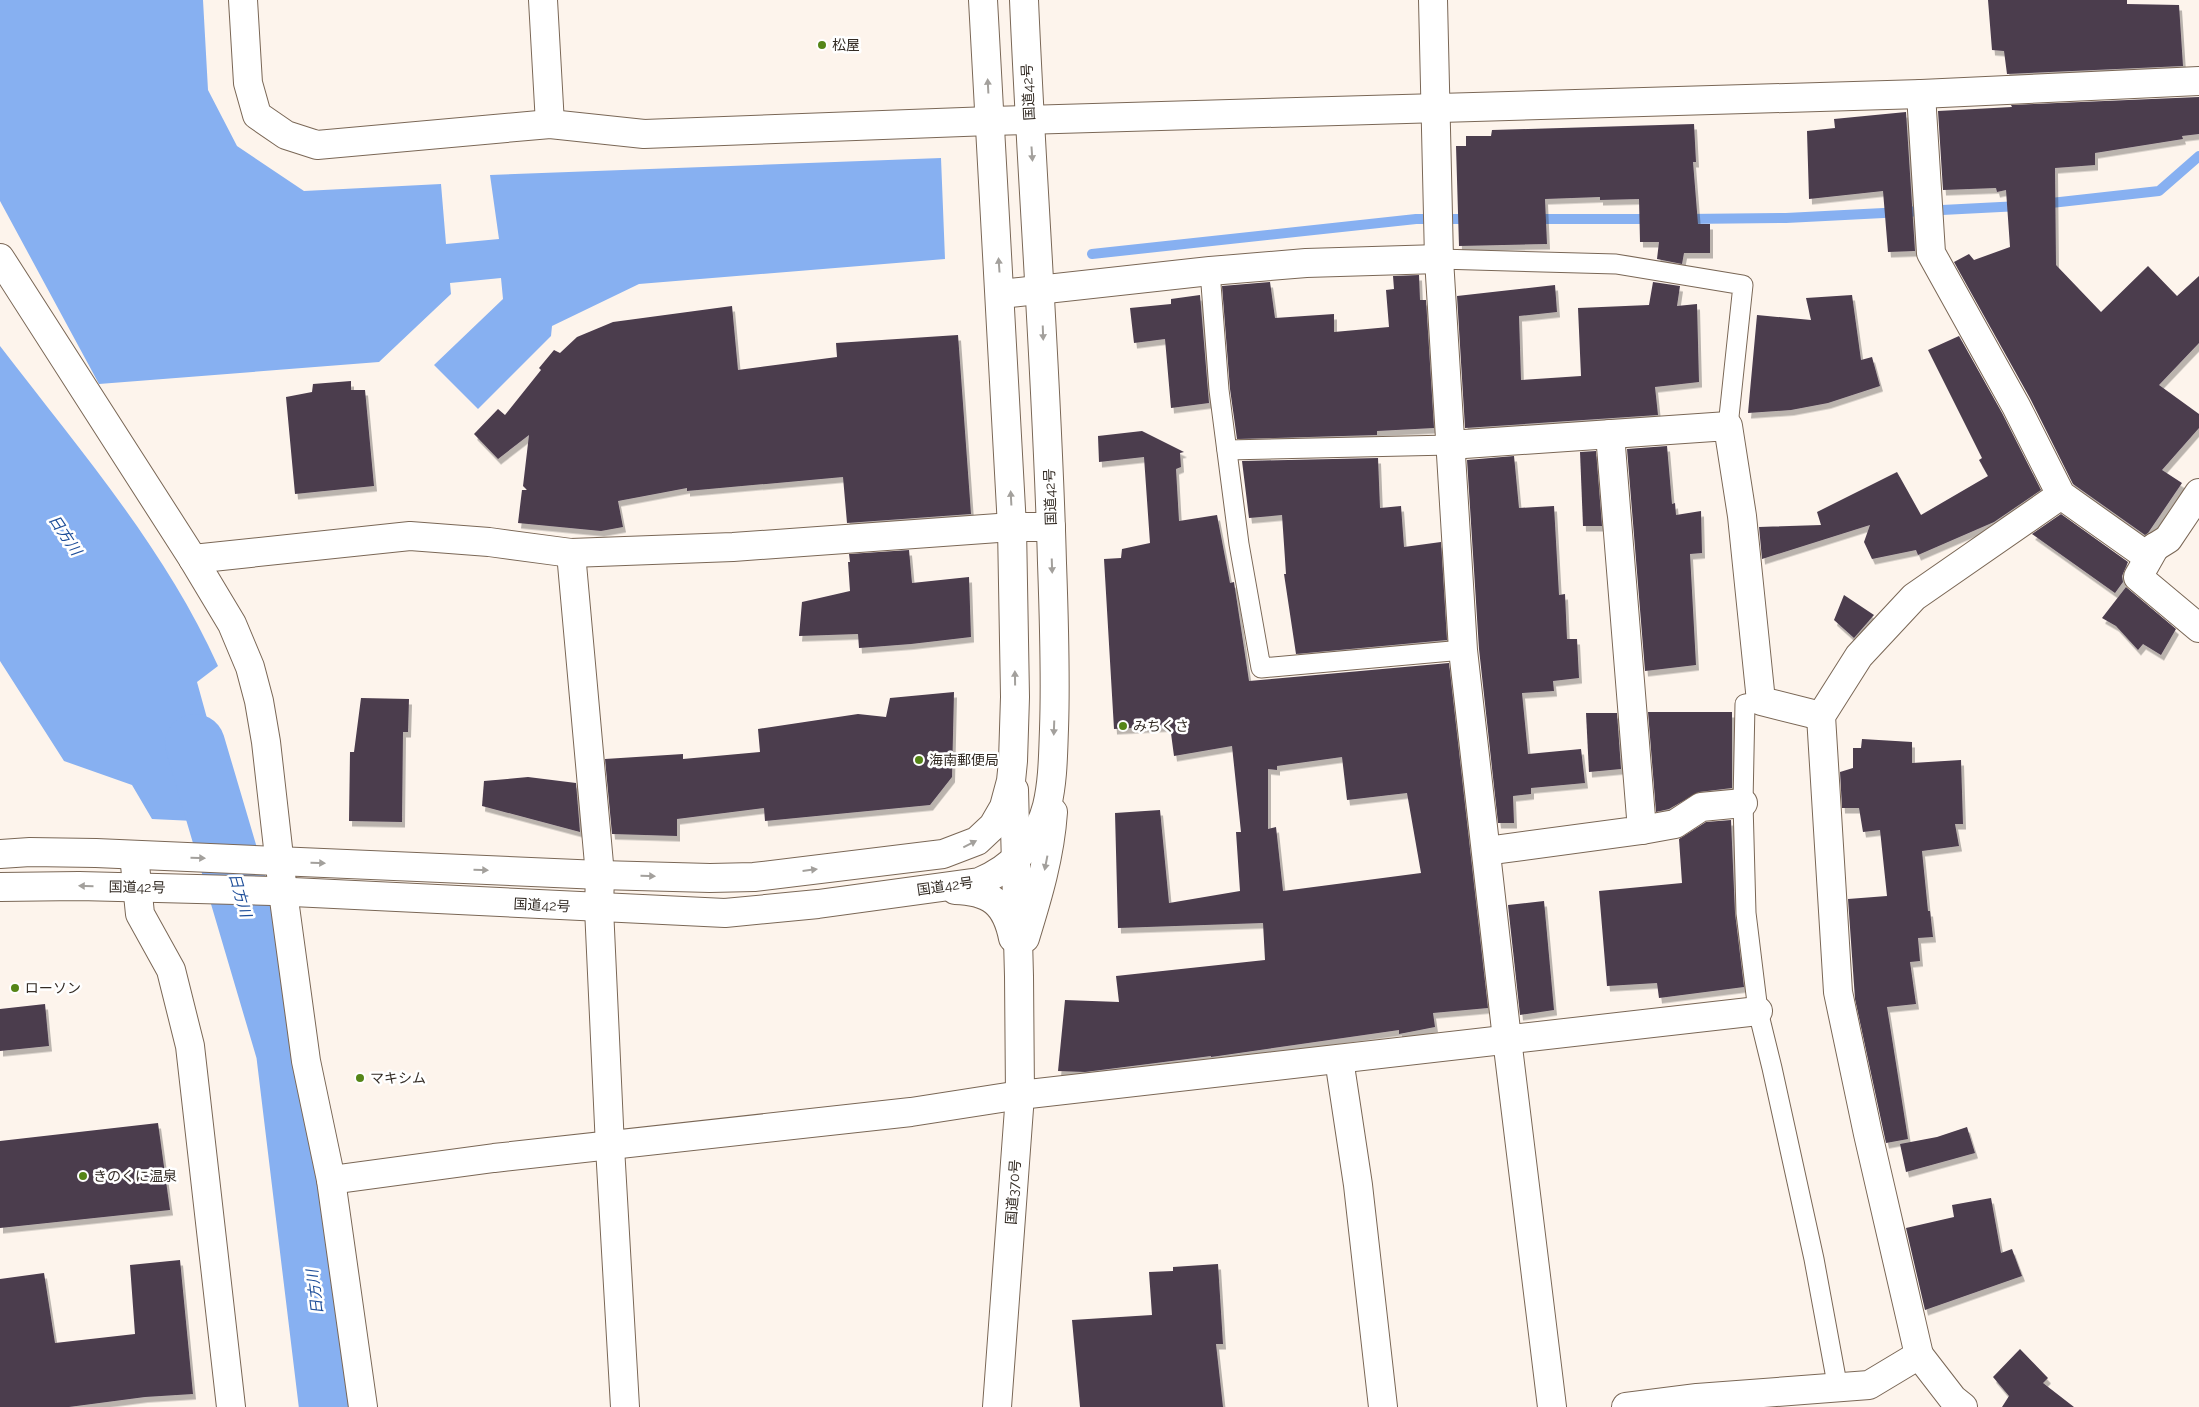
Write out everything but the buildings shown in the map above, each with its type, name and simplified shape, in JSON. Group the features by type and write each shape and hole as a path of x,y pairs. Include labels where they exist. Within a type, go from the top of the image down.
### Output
{"main road":[{"path":"244,0 248,83 257,116 286,135 316,145 550,124 644,134 990,121 1921,94 2199,81"},
{"path":"543,0 550,124"},
{"path":"0,854 30,852 142,855 600,875 754,877 949,853 977,841 998,819 1008,792 1013,761 1015,698 1012,527 983,0"},
{"name":"国道42号","path":"0,887 145,887 725,913 779,908 980,882 1002,870 1016,859 1040,827 1046,807 1053,763 1056,688 1041,290 1024,0"},
{"path":"1433,0 1439,259 1463,650 1507,1040 1552,1407"},
{"path":"1921,94 1931,253 2016,406 2061,495 2144,554 2168,539 2199,493"},
{"path":"0,258 194,559 232,624 250,667 266,742 277,892 306,1061 331,1180 363,1407"},
{"path":"1000,294 1210,271 1306,264 1439,259"},
{"path":"1450,445 1728,426 1742,516 1761,701 1821,716"},
{"path":"1610,434 1642,830"},
{"path":"1963,1407 1953,1399 1919,1355 1870,1144 1838,992 1821,716 1859,656 1914,597 2061,495"},
{"path":"194,559 410,536 488,542 571,553 733,547 1012,527 1051,527"},
{"path":"2155,547 2138,577 2199,628"},
{"path":"571,553 600,875 599,908 610,1146 625,1407"},
{"name":"国道370号","path":"997,1407 1020,1095 1013,761"},
{"name":"国道370号","path":"1019,976 1024,941 1040,894 1052,830 1053,763"},
{"path":"1486,851 1675,824 1700,807 1743,803"},
{"path":"142,855 145,887 140,914 171,970 190,1046 232,1407"},
{"name":"国道370号","path":"920,890 958,890 993,899 1003,910 1010,923 1019,976"},
{"path":"331,1180 494,1158 911,1112 1020,1095 1758,1011"},
{"path":"1339,1059 1358,1185 1383,1407"},
{"path":"1626,1407 1698,1398 1836,1398 1869,1385 1919,1355"}],"lane":[{"path":"1439,259 1616,264 1743,284 1728,426"},
{"path":"1210,271 1219,390 1239,544 1261,668 1463,650"},
{"path":"1227,450 1450,445"},
{"path":"1761,701 1746,704 1743,803 1746,913 1758,1011 1814,1259 1836,1398"}],"water":[{"path":"0,0 203,0 208,90 237,146 304,191 441,184 446,244 499,239 490,175 941,158 945,259 639,284 552,326 551,336 478,409 434,365 503,299 501,278 450,283 451,294 379,362 99,384 0,201"},
{"path":"0,346 118,500 173,581 197,623 218,666 197,682 236,823 152,819 132,785 64,761 0,661"}],"waterway":[{"path":"2042,204 2159,191 2199,156"},
{"path":"1685,219 1786,218 2020,206"},
{"path":"1092,254 1416,219 1470,219"},
{"path":"1532,219 1653,219"},
{"name":"日方川","path":"195,744 286,1052 329,1407"}],"place":[{"name":"松屋","path":"822,45"},
{"name":"みちくさ","path":"1123,726"},
{"name":"海南郵便局","path":"919,760"},
{"name":"ローソン","path":"15,988"},
{"name":"マキシム","path":"360,1078"},
{"name":"きのくに温泉","path":"83,1176"}]}
